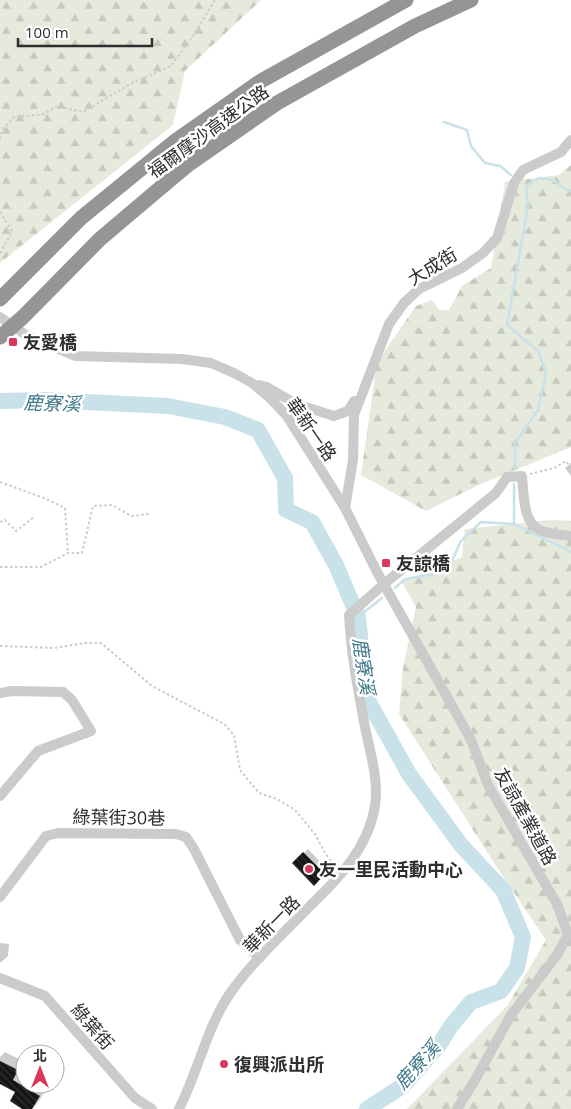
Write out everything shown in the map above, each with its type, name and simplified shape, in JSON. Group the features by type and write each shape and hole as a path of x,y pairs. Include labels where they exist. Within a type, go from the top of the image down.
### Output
{"highway":[{"name":"福爾摩沙高速公路","path":"0,299 81,218 174,142 261,81 406,0"},
{"name":"福爾摩沙高速公路","path":"0,337 23,317 100,239 188,164 277,103 415,26 471,0"}],"street":[{"name":"大成街","path":"345,508 353,460 354,415 389,324 404,303 420,289 462,268 483,253 497,238 514,183 524,170 561,152 571,140"},
{"name":"華新一路","path":"0,317 26,335 75,356 182,358 211,363 252,383 287,416 345,508 384,584 349,615 354,664 375,782 375,805 369,831 352,862 260,958 230,994 206,1042 190,1086 179,1109"},
{"path":"252,383 267,387 296,404 334,416 348,411 372,370"},
{"path":"384,584 496,494 507,477 522,476 525,505 531,525 541,531 571,536"},
{"name":"友諒產業道路","path":"384,584 472,742 488,785 558,906 568,935 558,955 511,1015 457,1109"},
{"path":"0,693 12,691 62,692 72,700 91,731 38,751 0,796"},
{"name":"綠葉街30巷","path":"0,897 46,836 58,833 176,834 186,838 194,849 240,940 260,958"},
{"name":"綠葉街","path":"0,978 45,996 135,1098 152,1109"}],"path":[{"path":"0,139 2,130 14,117 44,114 57,106 83,112 132,83 171,66 195,33 215,0"},
{"path":"0,212 12,231 0,254"},
{"path":"522,476 554,468 566,461 571,468"},
{"path":"0,482 65,508 68,553"},
{"path":"0,567 41,567 68,553 82,553 93,506 112,505 131,516 149,514"},
{"path":"0,522 4,520 16,531 34,517"},
{"path":"0,646 54,648 85,642 101,642 152,686 224,724 234,735 240,770 259,793 277,799 295,810 316,834 324,851 340,875"}],"green space":[{"path":"0,0 261,0 185,71 173,125 0,263"},
{"path":"571,165 571,447 481,484 426,511 361,475 377,362 416,306 432,300 439,310 449,310 462,286 491,268 505,182 559,175"},
{"path":"552,520 571,521 571,1109 407,1109 507,1006 546,940 498,869 399,714 403,668 416,607 402,582 462,557 465,529"}],"building":[{"name":"友一里民活動中心","path":"303,852 325,874 314,886 292,863"},
{"path":"0,1061 15,1068 13,1080 15,1081 15,1092 0,1084"},
{"path":"15,1092 15,1094 37,1094 40,1096 32,1109 22,1109 10,1101"}],"waterway":[{"path":"444,122 467,130 471,146 485,163 500,166 511,175"},
{"path":"515,469 515,443 538,410 546,374 539,352 507,325 528,206 526,186 539,178 553,180 568,191 571,191"},
{"name":"鹿寮溪","path":"0,401 45,400 168,406 225,417 258,430 285,478 286,510 312,522 336,565 358,617 366,697 409,774 461,845 503,890 523,937 517,968 501,991 471,1002 451,1026 439,1045 404,1085 367,1109"},
{"path":"395,588 405,579 447,572 461,541 481,522 514,524 514,484"},
{"path":"514,524 571,552"},
{"path":"358,617 382,598"}],"place":[{"name":"友愛橋","path":"13,342"},
{"name":"友諒橋","path":"386,563"},
{"name":"友一里民活動中心","path":"309,869"},
{"name":"復興派出所","path":"224,1064"}]}
